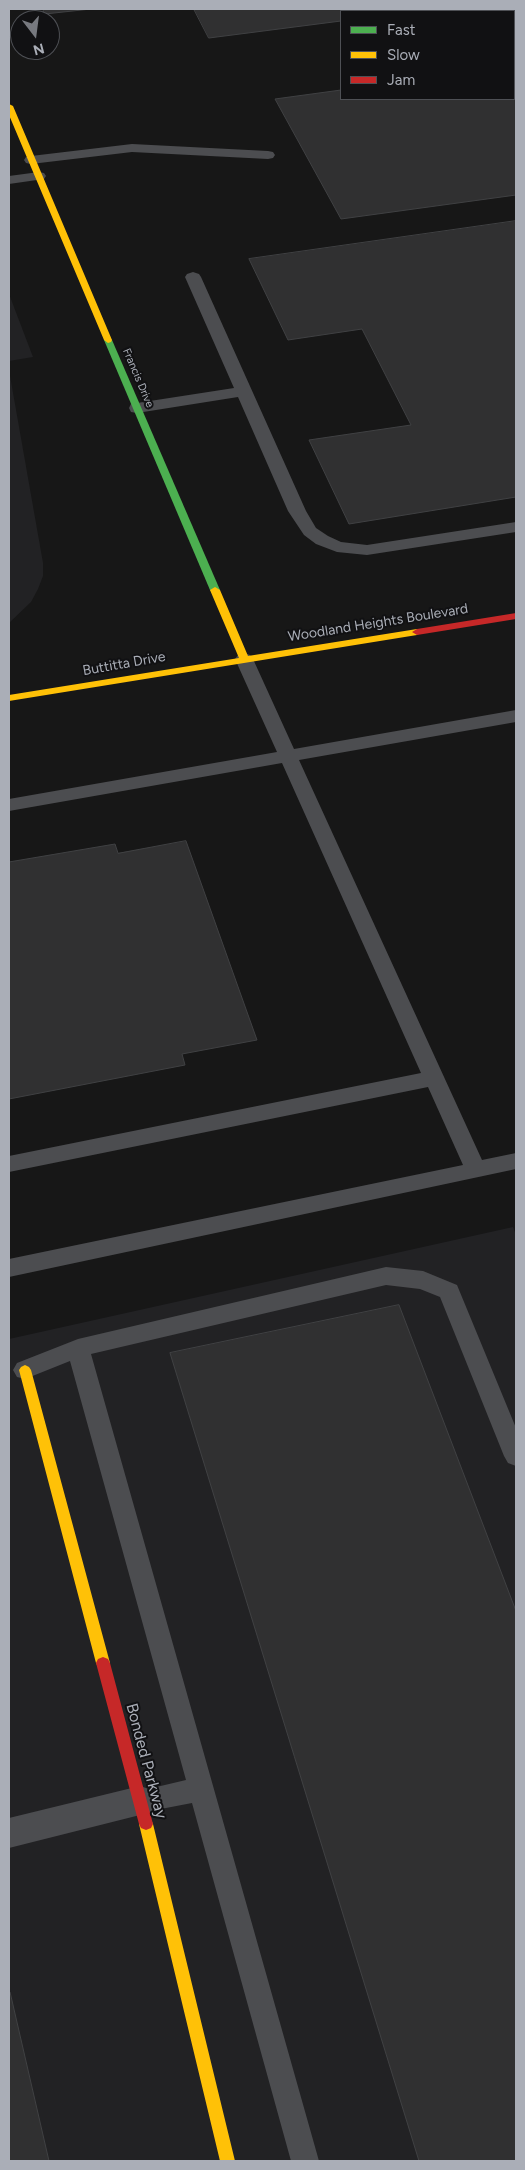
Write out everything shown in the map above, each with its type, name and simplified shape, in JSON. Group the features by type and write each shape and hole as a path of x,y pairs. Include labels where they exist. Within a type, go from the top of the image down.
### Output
{"street":[{"name":"Francis Drive","path":"9,106 244,659"},
{"name":"Woodland Heights Boulevard","path":"244,659 516,616"},
{"name":"Buttitta Drive","path":"9,698 244,659"},
{"name":"Bonded Parkway","path":"25,1370 140,1801 228,2161"},
{"path":"9,1833 140,1801"}],"lane":[{"path":"32,160 132,148 268,155"},
{"path":"9,180 39,176"},
{"path":"192,277 296,512 310,531 322,540 337,547 367,550 516,527"},
{"path":"137,408 243,391"},
{"path":"244,659 476,1170"},
{"path":"9,805 516,716"},
{"path":"9,1164 435,1078"},
{"path":"9,1268 516,1161"},
{"path":"25,1370 78,1348 386,1276 423,1280 449,1291 516,1456"},
{"path":"78,1348 305,2161"},
{"path":"140,1801 201,1789"}],"shaded area":[{"path":"9,294 33,357 9,361"},
{"path":"9,370 43,563 43,576 31,602 9,623"},
{"path":"513,1227 516,1235 516,2161 9,2161 9,1339"}],"building":[{"path":"91,9 60,12 60,10 43,10"},
{"path":"194,9 439,9 340,10 340,21 209,38"},
{"path":"515,66 516,195 341,219 275,99 340,90 340,100 515,100"},
{"path":"516,221 516,497 349,524 309,440 411,425 362,329 288,340 249,259"},
{"path":"186,841 257,1040 182,1054 185,1065 9,1099 9,862 115,844 118,853"},
{"path":"399,1305 516,1611 516,2161 419,2161 170,1353"},
{"path":"10,1992 49,2161 9,2161"}],"traffic: fast":[{"path":"108,340 215,590"}],"traffic: slow":[{"path":"9,106 108,340"},
{"path":"215,590 244,659"},
{"path":"9,698 417,632"},
{"path":"25,1370 103,1663"},
{"path":"146,1824 228,2161"}],"traffic: jam":[{"path":"417,632 516,616"},
{"path":"103,1663 146,1824"}]}
